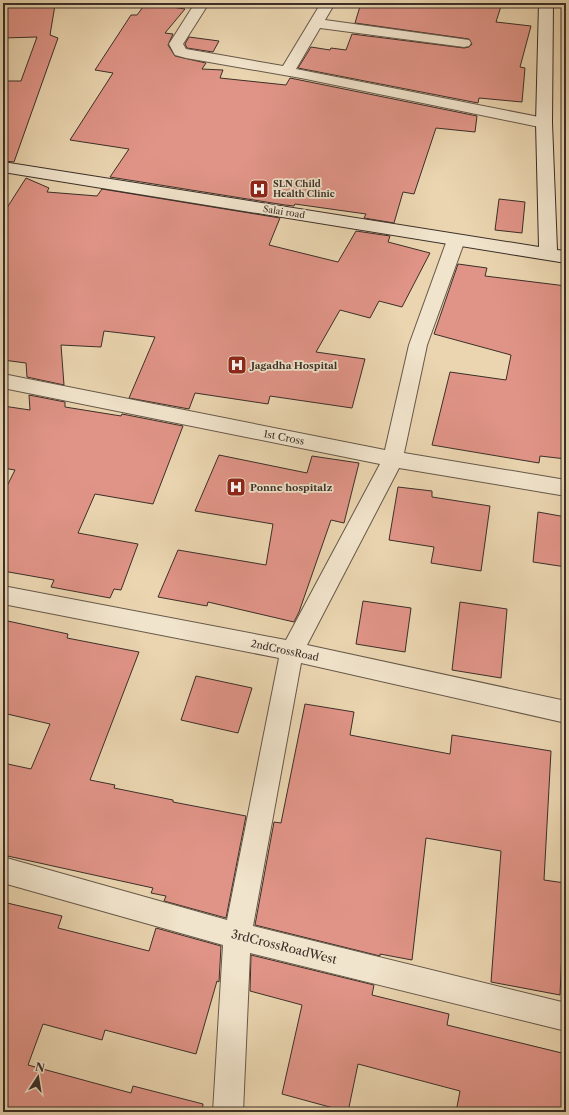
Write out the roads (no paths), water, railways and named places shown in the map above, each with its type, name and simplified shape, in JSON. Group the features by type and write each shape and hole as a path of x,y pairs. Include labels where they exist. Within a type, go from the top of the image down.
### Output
{"street":[{"path":"202,3 176,44 180,52 544,123"},
{"path":"287,72 328,3"},
{"path":"546,3 544,123 548,253"},
{"path":"316,23 464,43"},
{"name":"Salai road","path":"3,167 566,257"},
{"path":"228,1112 237,936 292,651 393,459 418,345 456,240"},
{"name":"1st Cross","path":"3,381 393,459 566,488"},
{"name":"2ndCrossRoad","path":"3,595 292,651 566,712"},
{"name":"3rdCrossRoadWest","path":"3,870 237,936 566,1017"}],"place":[{"name":"SLN Child Health Clinic","path":"259,189"},
{"name":"Jagadha Hospital","path":"237,365"},
{"name":"Ponne hospitalz","path":"236,487"}]}
